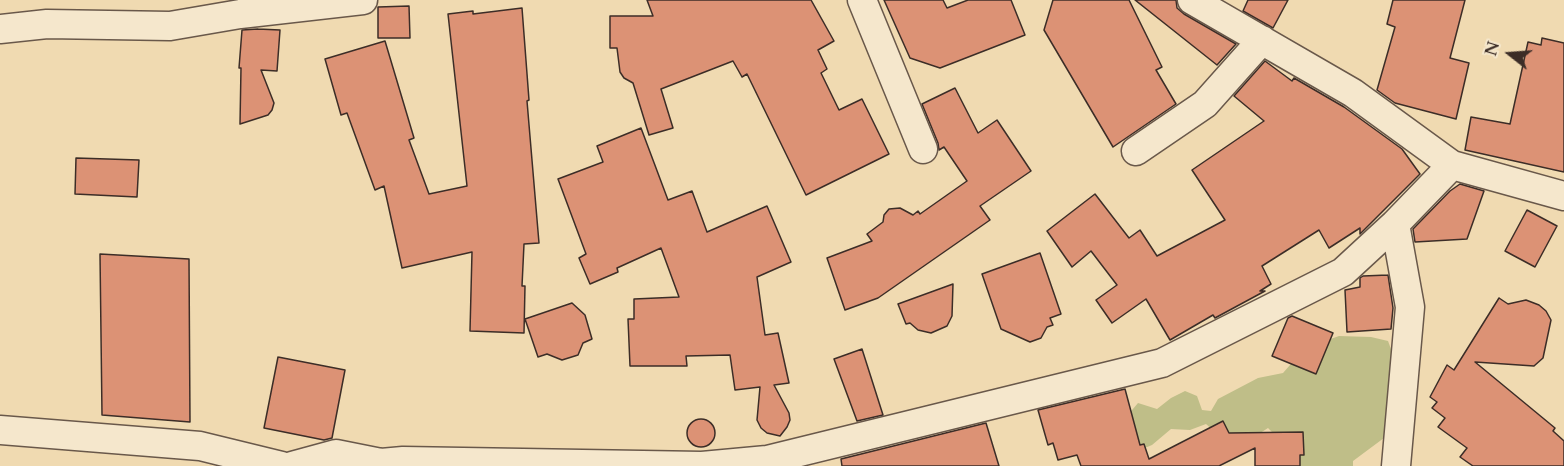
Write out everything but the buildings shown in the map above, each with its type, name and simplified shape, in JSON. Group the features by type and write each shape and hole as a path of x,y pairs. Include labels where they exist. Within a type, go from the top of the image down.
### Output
{"street":[{"path":"0,29 46,24 170,26 240,14 363,0"},
{"path":"862,0 923,149"},
{"path":"1192,0 1353,93 1452,165 1564,196"},
{"path":"1136,152 1205,104 1262,40"},
{"path":"292,466 336,453 381,463 702,466 767,460 1162,363 1343,273 1452,165"},
{"path":"1395,224 1410,307 1396,466"},
{"path":"0,430 200,446 282,466"}],"shaded area":[{"path":"1339,336 1371,337 1388,341 1395,360 1388,435 1353,461 1353,466 1261,466 1280,440 1268,428 1251,439 1216,433 1206,424 1190,430 1171,429 1152,445 1140,450 1127,416 1138,403 1157,409 1185,391 1197,396 1202,410 1211,411 1218,399 1258,378 1283,373 1297,357 1317,344"}]}
